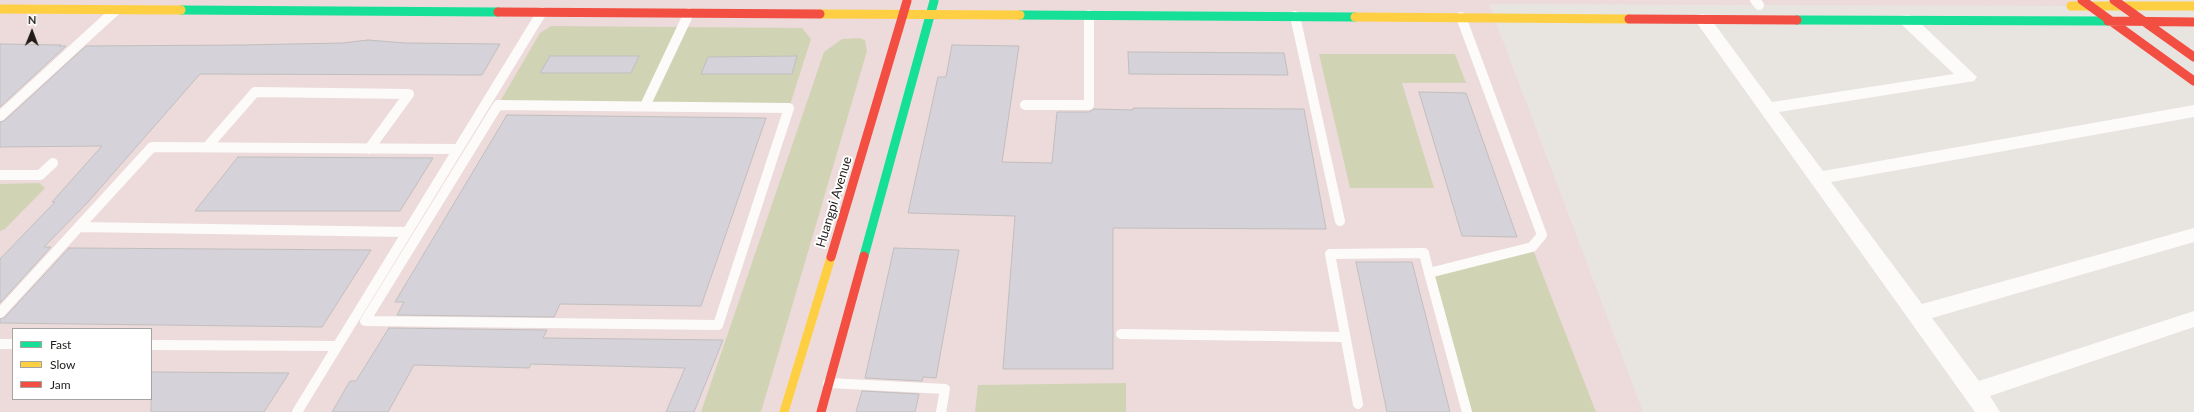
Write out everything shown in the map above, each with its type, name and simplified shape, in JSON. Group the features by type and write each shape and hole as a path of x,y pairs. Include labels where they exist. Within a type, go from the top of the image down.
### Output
{"main road":[{"name":"Huangpi Avenue","path":"784,412 908,0"},
{"path":"820,412 934,0"},
{"path":"1743,5 1760,3"},
{"path":"2086,3 2194,81"},
{"path":"2058,6 2086,3 2117,3 2194,6"},
{"path":"2117,3 2194,57"},
{"path":"0,9 2194,22"}],"street":[{"path":"1702,19 1988,412"},
{"path":"1767,108 1968,78 1907,20"},
{"path":"1818,178 2194,111"},
{"path":"1917,314 2194,235"},
{"path":"1974,392 2194,319"}],"lane":[{"path":"0,116 116,10"},
{"path":"297,412 542,12"},
{"path":"645,106 689,13"},
{"path":"1025,105 1089,105 1089,15"},
{"path":"1295,16 1340,221"},
{"path":"1429,273 1532,247 1542,235 1461,17"},
{"path":"207,147 255,92 409,94 369,148"},
{"path":"498,105 645,106 789,108 718,325 365,321 498,105"},
{"path":"0,313 152,147 458,149"},
{"path":"0,175 40,175 53,163"},
{"path":"79,227 407,232"},
{"path":"1358,404 1330,254 1424,253 1467,412"},
{"path":"1121,334 1345,337"},
{"path":"0,344 12,344"},
{"path":"152,345 337,346"},
{"path":"828,383 945,389 941,412"}],"shaded area":[{"path":"0,0 2082,0 2089,6 1489,4 1643,412 0,412"}],"green space":[{"path":"551,26 802,28 811,39 789,108 498,105 540,33"},
{"path":"859,38 865,40 867,51 761,412 701,412 824,52 842,39"},
{"path":"1319,54 1455,54 1466,83 1402,83 1434,188 1350,188"},
{"path":"39,183 45,188 5,229 0,231 0,184"},
{"path":"1532,247 1596,412 1467,412 1429,273"},
{"path":"1126,383 1126,412 975,412 978,385"}],"building":[{"path":"368,40 405,43 500,44 482,75 200,74 88,202 44,247 51,247 0,303 0,259 55,202 52,202 102,146 0,147 0,122 4,121 86,46 343,43"},
{"path":"0,44 61,45 59,46 66,46 0,107"},
{"path":"952,45 1019,46 1002,162 1052,163 1057,112 1089,112 1094,109 1133,110 1133,108 1304,109 1326,229 1113,228 1113,369 1003,369 1015,216 908,213 938,77 946,77"},
{"path":"1128,52 1284,53 1288,75 1129,74"},
{"path":"550,56 639,56 631,73 540,73"},
{"path":"797,56 792,74 701,74 708,57"},
{"path":"1419,92 1466,93 1517,237 1462,236"},
{"path":"507,115 766,118 701,306 560,304 554,317 397,315 404,302 395,302"},
{"path":"238,157 433,158 400,211 195,211"},
{"path":"69,248 371,250 322,327 0,323 0,319 5,317"},
{"path":"894,248 959,250 936,378 923,377 922,381 865,378"},
{"path":"1356,262 1412,262 1450,412 1387,412"},
{"path":"389,328 547,330 543,338 723,340 694,412 666,412 685,368 531,364 529,368 414,365 388,412 332,412 350,381 356,381"},
{"path":"152,372 289,373 264,412 151,412"},
{"path":"862,391 919,394 915,412 856,412"}],"traffic: fast":[{"path":"864,256 934,1"},
{"path":"181,10 498,12"},
{"path":"1020,15 1355,17"},
{"path":"1797,20 2108,21"}],"traffic: slow":[{"path":"2071,6 2194,6"},
{"path":"0,9 181,10"},
{"path":"820,14 1020,15"},
{"path":"1355,17 1629,19"},
{"path":"784,412 831,257"}],"traffic: jam":[{"path":"2082,0 2194,81"},
{"path":"2114,0 2194,57"},
{"path":"831,257 907,1"},
{"path":"498,12 820,14"},
{"path":"1629,19 1797,20"},
{"path":"2108,21 2194,22"},
{"path":"821,412 864,256"}]}
